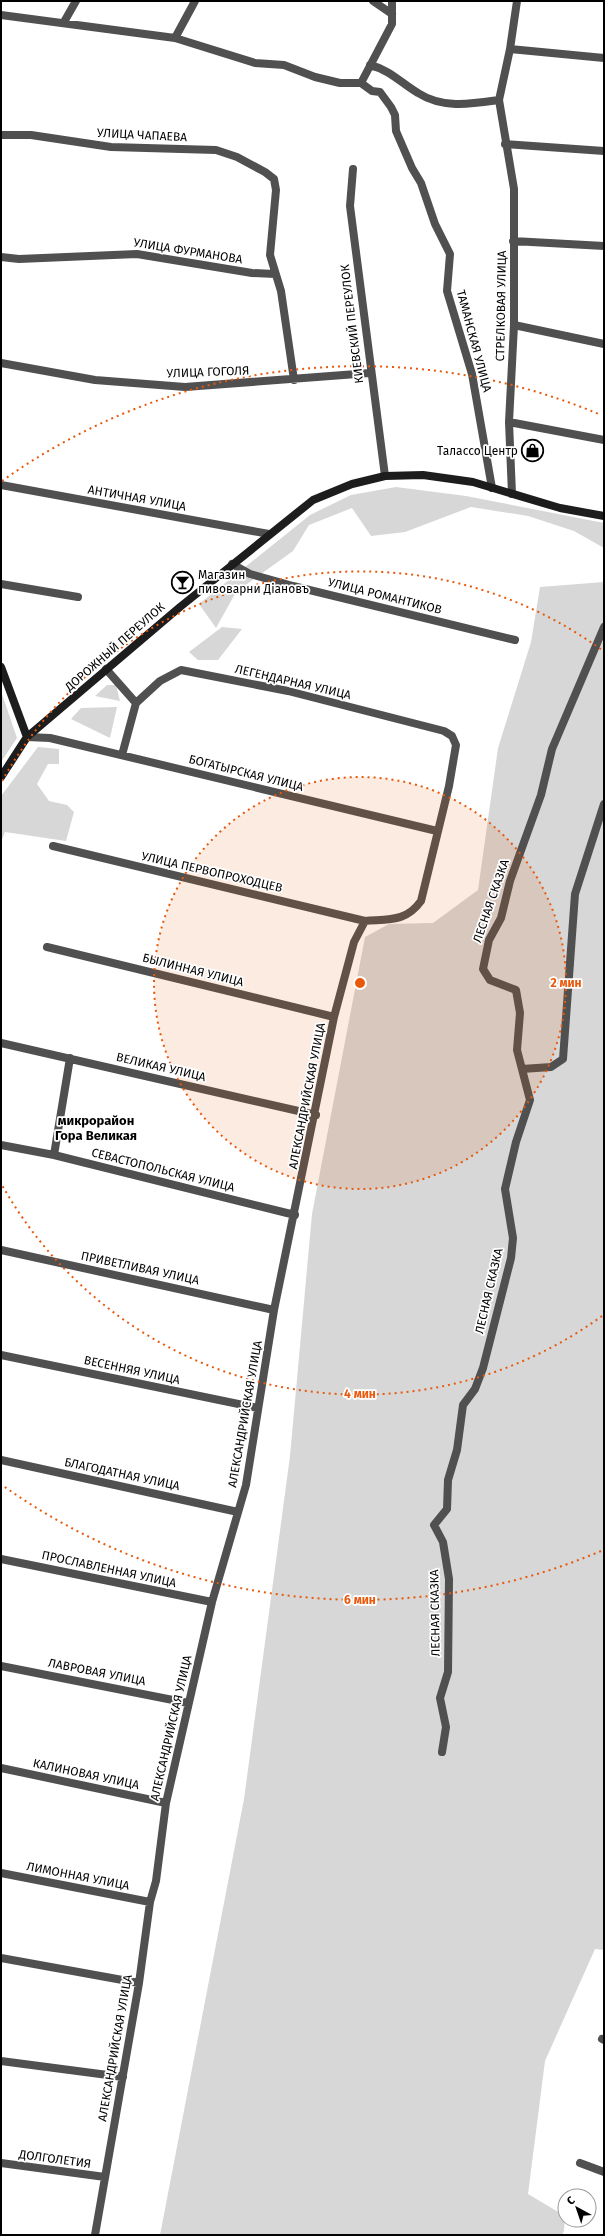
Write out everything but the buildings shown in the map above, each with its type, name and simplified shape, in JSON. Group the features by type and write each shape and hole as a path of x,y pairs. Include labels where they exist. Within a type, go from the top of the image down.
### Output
{"main road":[{"name":"ДОРОЖНЫЙ ПЕРЕУЛОК","path":"1,777 27,737 106,668 232,564 313,500 352,484 385,476 423,475 473,482 560,508 604,516"},
{"path":"1,667 27,737"}],"street":[{"path":"64,22 76,1"},
{"path":"175,38 196,1"},
{"path":"373,1 392,14"},
{"path":"1,15 64,22 175,38 255,63 284,65 316,77 340,83 361,83 392,24 392,1"},
{"name":"СТРЕЛКОВАЯ УЛИЦА","path":"512,494 509,422 514,325 514,189 505,144 499,100 510,49 516,1"},
{"path":"510,49 604,58"},
{"path":"370,65 381,68 396,76 418,93 444,104 499,100"},
{"name":"ТАМАНСКАЯ УЛИЦА","path":"361,83 372,91 380,92 391,107 395,115 396,131 412,168 422,183 435,224 450,254 448,291 472,374 492,488"},
{"name":"УЛИЦА ЧАПАЕВА","path":"1,135 31,135 111,147 216,150 255,165 274,179 276,190 270,255 275,274"},
{"path":"505,144 604,151"},
{"name":"КИЕВСКИЙ ПЕРЕУЛОК","path":"353,169 350,206 370,373 385,476"},
{"path":"513,241 604,246"},
{"name":"УЛИЦА ФУРМАНОВА","path":"1,257 19,259 137,254 252,274 275,274"},
{"path":"275,274 281,291 294,380"},
{"path":"514,325 604,344"},
{"name":"УЛИЦА ГОГОЛЯ","path":"1,363 95,380 185,387 294,380 370,373"},
{"path":"509,422 604,440"},
{"name":"АНТИЧНАЯ УЛИЦА","path":"1,485 269,534"},
{"name":"УЛИЦА РОМАНТИКОВ","path":"232,564 250,574 516,640"},
{"path":"1,584 78,597"},
{"name":"ЛЕСНАЯ СКАЗКА","path":"442,1752 446,1727 440,1698 448,1672 449,1579 443,1542 434,1525 446,1509 448,1480 458,1450 463,1405 475,1389 484,1368 511,1258 513,1238 505,1189 516,1142 530,1100 517,1050 520,1013 516,990 490,980 483,969 489,940 501,918 510,881 541,795 552,749 604,627"},
{"path":"106,668 136,703 122,755"},
{"name":"ЛЕГЕНДАРНАЯ УЛИЦА","path":"136,703 160,681 181,670 288,691 444,731 452,736 456,745 450,779 437,831"},
{"name":"БОГАТЫРСКАЯ УЛИЦА","path":"27,737 50,738 437,831"},
{"path":"522,1068 551,1067 563,1059 575,894 604,804"},
{"path":"365,921 402,917 414,911 421,900 437,831"},
{"name":"УЛИЦА ПЕРВОПРОХОДЦЕВ","path":"53,846 365,921"},
{"name":"АЛЕКСАНДРИЙСКАЯ УЛИЦА","path":"95,2235 139,1983 150,1902 156,1881 166,1803 212,1602 246,1485 274,1310 316,1115 334,1017 354,942 365,921"},
{"name":"БЫЛИННАЯ УЛИЦА","path":"47,947 334,1017"},
{"name":"ВЕЛИКАЯ УЛИЦА","path":"1,1043 316,1115"},
{"path":"54,1155 70,1058"},
{"name":"СЕВАСТОПОЛЬСКАЯ УЛИЦА","path":"1,1145 54,1155 295,1215"},
{"name":"ПРИВЕТЛИВАЯ УЛИЦА","path":"1,1250 274,1310"},
{"name":"ВЕСЕННЯЯ УЛИЦА","path":"1,1355 258,1408"},
{"name":"БЛАГОДАТНАЯ УЛИЦА","path":"1,1460 238,1512"},
{"name":"ПРОСЛАВЛЕННАЯ УЛИЦА","path":"1,1559 212,1602"},
{"name":"ЛАВРОВАЯ УЛИЦА","path":"1,1666 188,1703"},
{"name":"КАЛИНОВАЯ УЛИЦА","path":"1,1768 166,1803"},
{"name":"ЛИМОННАЯ УЛИЦА","path":"1,1873 150,1902"},
{"path":"1,1958 139,1983"},
{"path":"1,2061 123,2077"},
{"name":"ДОЛГОЛЕТИЯ","path":"1,2163 105,2177"},
{"path":"580,2163 604,2172"}],"shaded area":[{"path":"396,487 466,496 604,523 604,548 574,531 528,516 471,507 405,532 371,536 352,508 309,525 293,551 236,592 216,628 199,604 310,515 351,495"},
{"path":"604,582 604,1950 595,1949 545,2061 528,2194 557,2211 557,2228 564,2228 564,2231 562,2235 160,2235 244,1799 290,1456 312,1214 365,937 389,924 433,923 478,890 498,748 531,642 540,587"},
{"path":"222,627 242,629 218,660 198,660 189,652"},
{"path":"107,685 116,685 120,701 95,696"},
{"path":"1,691 17,738 1,762"},
{"path":"117,707 110,738 71,719 81,708"},
{"path":"38,747 59,749 59,764 48,764 37,784 49,801 67,805 74,812 66,841 5,832 1,842 1,796"}],"place":[{"name":"Талассо Центр","path":"533,451"},
{"name":"Магазин пивоварни Дiановъ","path":"182,582"}],"district":[{"name":"микрорайон Гора Великая","path":"96,1128"}]}
